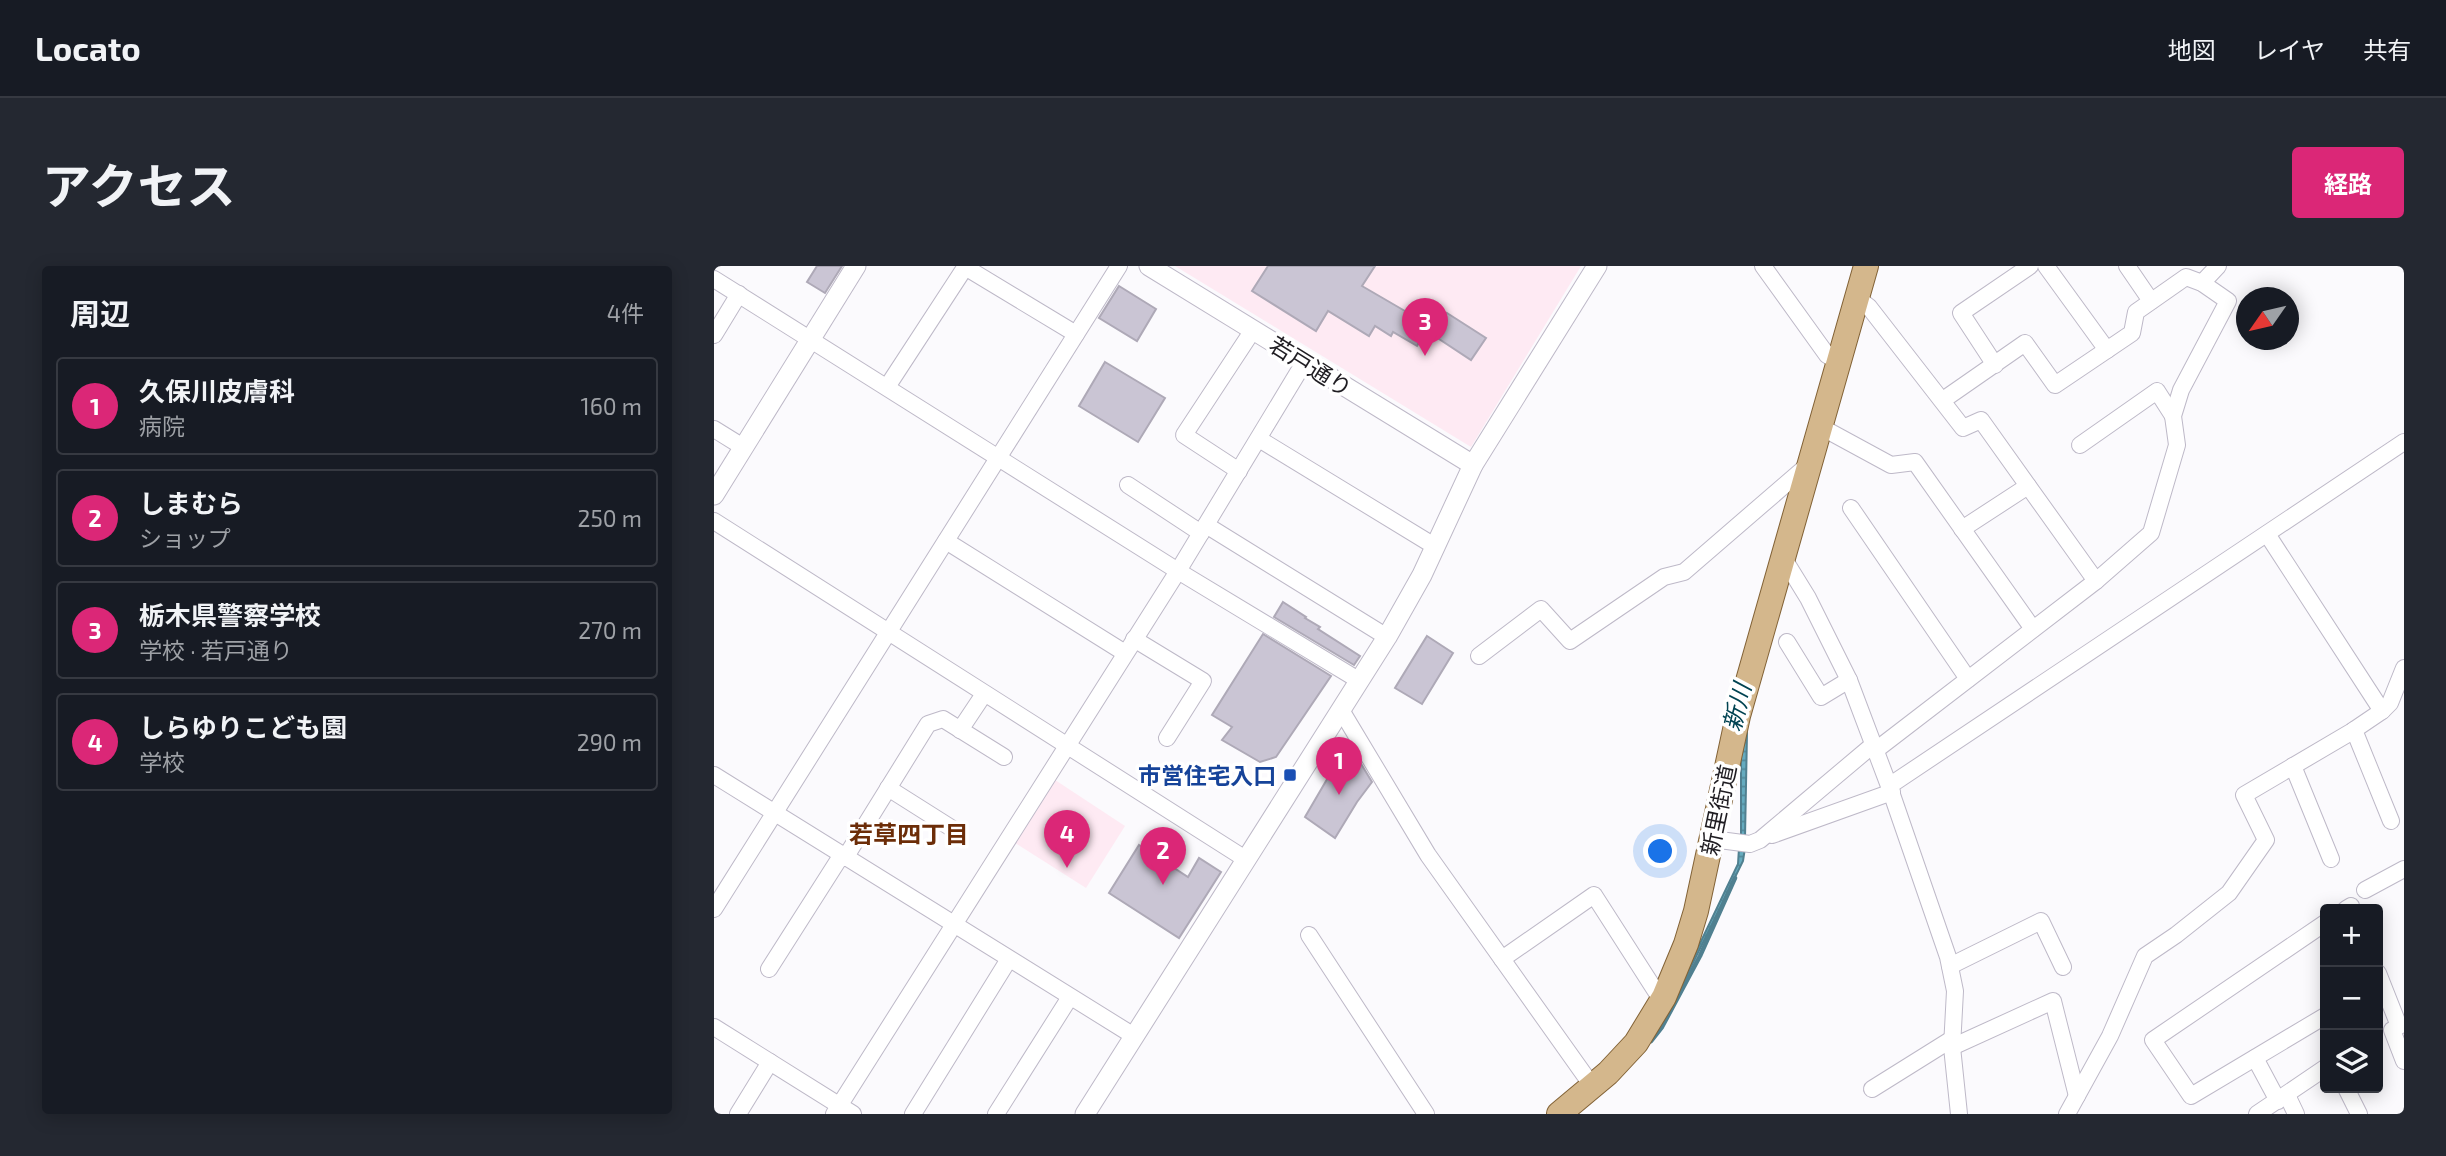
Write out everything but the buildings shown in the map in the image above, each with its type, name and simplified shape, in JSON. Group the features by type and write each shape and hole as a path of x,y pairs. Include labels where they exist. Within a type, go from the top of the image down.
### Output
{"main road":[{"name":"新里街道","path":"1559,1114 1593,1087 1636,1043 1662,1001 1686,944 1739,841 1738,716 1788,566 1811,463 1826,430 1839,362 1863,303 1866,266"}],"street":[{"path":"714,495 856,266"},
{"path":"887,387 965,266 1076,334"},
{"path":"714,909 1119,266"},
{"name":"若戸通り","path":"1149,266 1473,465"},
{"path":"1084,1114 1387,637 1436,547 1473,465 1597,266"},
{"path":"1763,266 1827,355 1839,362"},
{"path":"1995,365 1961,313 2030,266"},
{"path":"2046,266 2107,350"},
{"path":"2127,266 2151,301"},
{"path":"2202,283 2218,266"},
{"path":"1739,841 1968,679 2096,581 2151,534 2177,445 2173,416 2180,390 2228,300 2202,283 2186,277 2136,312 2132,333 2054,385 2025,343 1942,400"},
{"path":"714,279 1178,571 1360,681"},
{"path":"714,335 739,294"},
{"path":"1863,303 1963,428 1981,420 2096,581"},
{"path":"1239,471 1184,435 1253,330"},
{"path":"714,1027 842,1111 953,923 1178,571 1305,361"},
{"path":"2080,445 2157,391 2173,416"},
{"path":"714,429 743,447"},
{"path":"1826,430 1891,465 1916,462 2033,629"},
{"path":"1259,439 1436,547"},
{"path":"1739,841 1891,789 2404,442"},
{"path":"1479,656 1541,609 1570,641 1664,577 1684,572 1811,463"},
{"path":"1128,485 1387,637"},
{"path":"1962,529 2028,486"},
{"path":"1851,508 1968,679"},
{"path":"714,521 1247,860"},
{"path":"2267,534 2382,711"},
{"path":"946,541 1125,653"},
{"path":"1788,566 1808,598 1849,680 1891,789 1950,965 1955,991 1952,1043 1959,1114"},
{"path":"1135,639 1203,681 1167,738"},
{"path":"1787,642 1821,697 1849,680"},
{"path":"2067,1114 2110,1036 2145,956 2229,894 2266,840 2244,795 2382,711 2390,703 2404,668"},
{"path":"960,730 984,694"},
{"path":"1341,710 1428,855 1593,1087"},
{"path":"769,969 928,724 943,719 1004,757"},
{"path":"2354,730 2391,821"},
{"path":"2293,766 2332,859"},
{"path":"714,775 1133,1036"},
{"path":"888,788 956,831"},
{"path":"2365,890 2404,869"},
{"path":"1502,959 1594,895 1662,1001"},
{"path":"1950,965 2041,921 2063,967"},
{"path":"2320,926 2154,1040 2191,1096 2320,1019"},
{"path":"1309,935 1426,1114"},
{"path":"913,1114 1009,959"},
{"path":"2383,994 2404,1061"},
{"path":"996,1114 1070,997"},
{"path":"1872,1089 1952,1043 2053,1001 2077,1096"},
{"path":"2255,1058 2296,1114"},
{"path":"738,1114 770,1062"},
{"path":"2257,1114 2320,1071"},
{"path":"2348,1093 2359,1114"}],"shaded area":[{"path":"1175,266 1581,266 1471,447"},
{"path":"1049,776 1125,826 1086,888 1009,839"}],"water":[{"path":"1741,731 1747,733 1745,838 1741,838"},
{"path":"1739,848 1745,848 1743,861 1666,1018 1637,1057 1682,981 1738,864"}],"waterway":[{"name":"新川","path":"1651,1041 1662,1027 1700,956 1735,878"}],"place":[{"name":"栃木県警察学校","path":"1425,356"},
{"name":"市営住宅入口","path":"1290,775"},
{"name":"久保川皮膚科","path":"1339,795"},
{"name":"しらゆりこども園","path":"1067,868"},
{"name":"しまむら","path":"1163,885"}],"district":[{"name":"若草四丁目","path":"909,833"}]}
